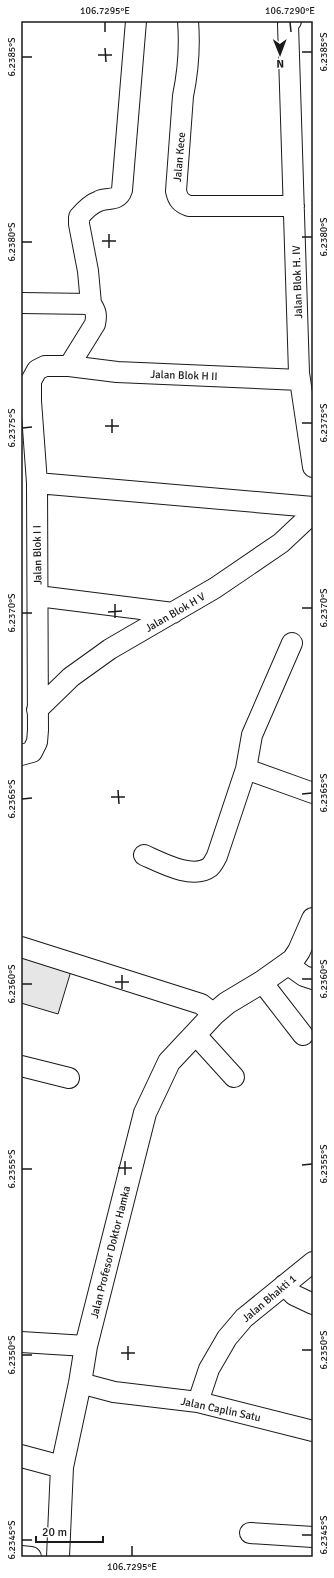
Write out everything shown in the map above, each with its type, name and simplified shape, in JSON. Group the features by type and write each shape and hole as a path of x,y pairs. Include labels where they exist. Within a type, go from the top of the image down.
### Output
{"street":[{"path":"69,366 95,324 97,317 96,311 91,304 88,271 79,217 99,200 116,198 122,190 136,21"},
{"name":"Jalan Kece","path":"188,21 189,38 186,82 183,96 176,191 177,198 182,203 189,206 294,206"},
{"name":"Jalan Blok H. IV","path":"290,22 294,206 304,376 313,467"},
{"path":"21,303 91,304"},
{"name":"Jalan Blok H II","path":"26,401 31,381 37,370 45,366 69,366 117,372 304,376"},
{"name":"Jalan Blok I I","path":"21,755 32,752 37,742 38,710 37,483 26,401"},
{"path":"37,483 313,507"},
{"name":"Jalan Blok H V","path":"38,710 71,677 110,649 215,588 281,543 313,513"},
{"path":"38,596 173,613"},
{"path":"144,855 187,872 196,873 209,868 217,856 246,769 252,735 292,642"},
{"path":"246,769 313,793"},
{"name":"Jalan Profesor Doktor Hamka","path":"58,1557 62,1467 80,1383 86,1346 146,1113 169,1062 214,1014 227,1003 262,982 293,960 299,951 313,920"},
{"path":"21,946 202,1004 214,1014"},
{"path":"287,964 304,976 313,979"},
{"path":"262,982 303,1035"},
{"path":"195,1034 234,1077"},
{"path":"21,1066 69,1078"},
{"name":"Jalan Bhakti 1","path":"198,1402 209,1370 227,1338 244,1318 313,1262"},
{"path":"284,1285 294,1294 313,1304"},
{"path":"21,1342 86,1346"},
{"name":"Jalan Caplin Satu","path":"80,1383 114,1392 198,1402 313,1431"},
{"path":"21,1456 62,1467"},
{"path":"250,1533 313,1537"},
{"path":"21,1556 31,1557"}],"building":[{"path":"21,956 71,971 58,1014 21,1003"}]}
